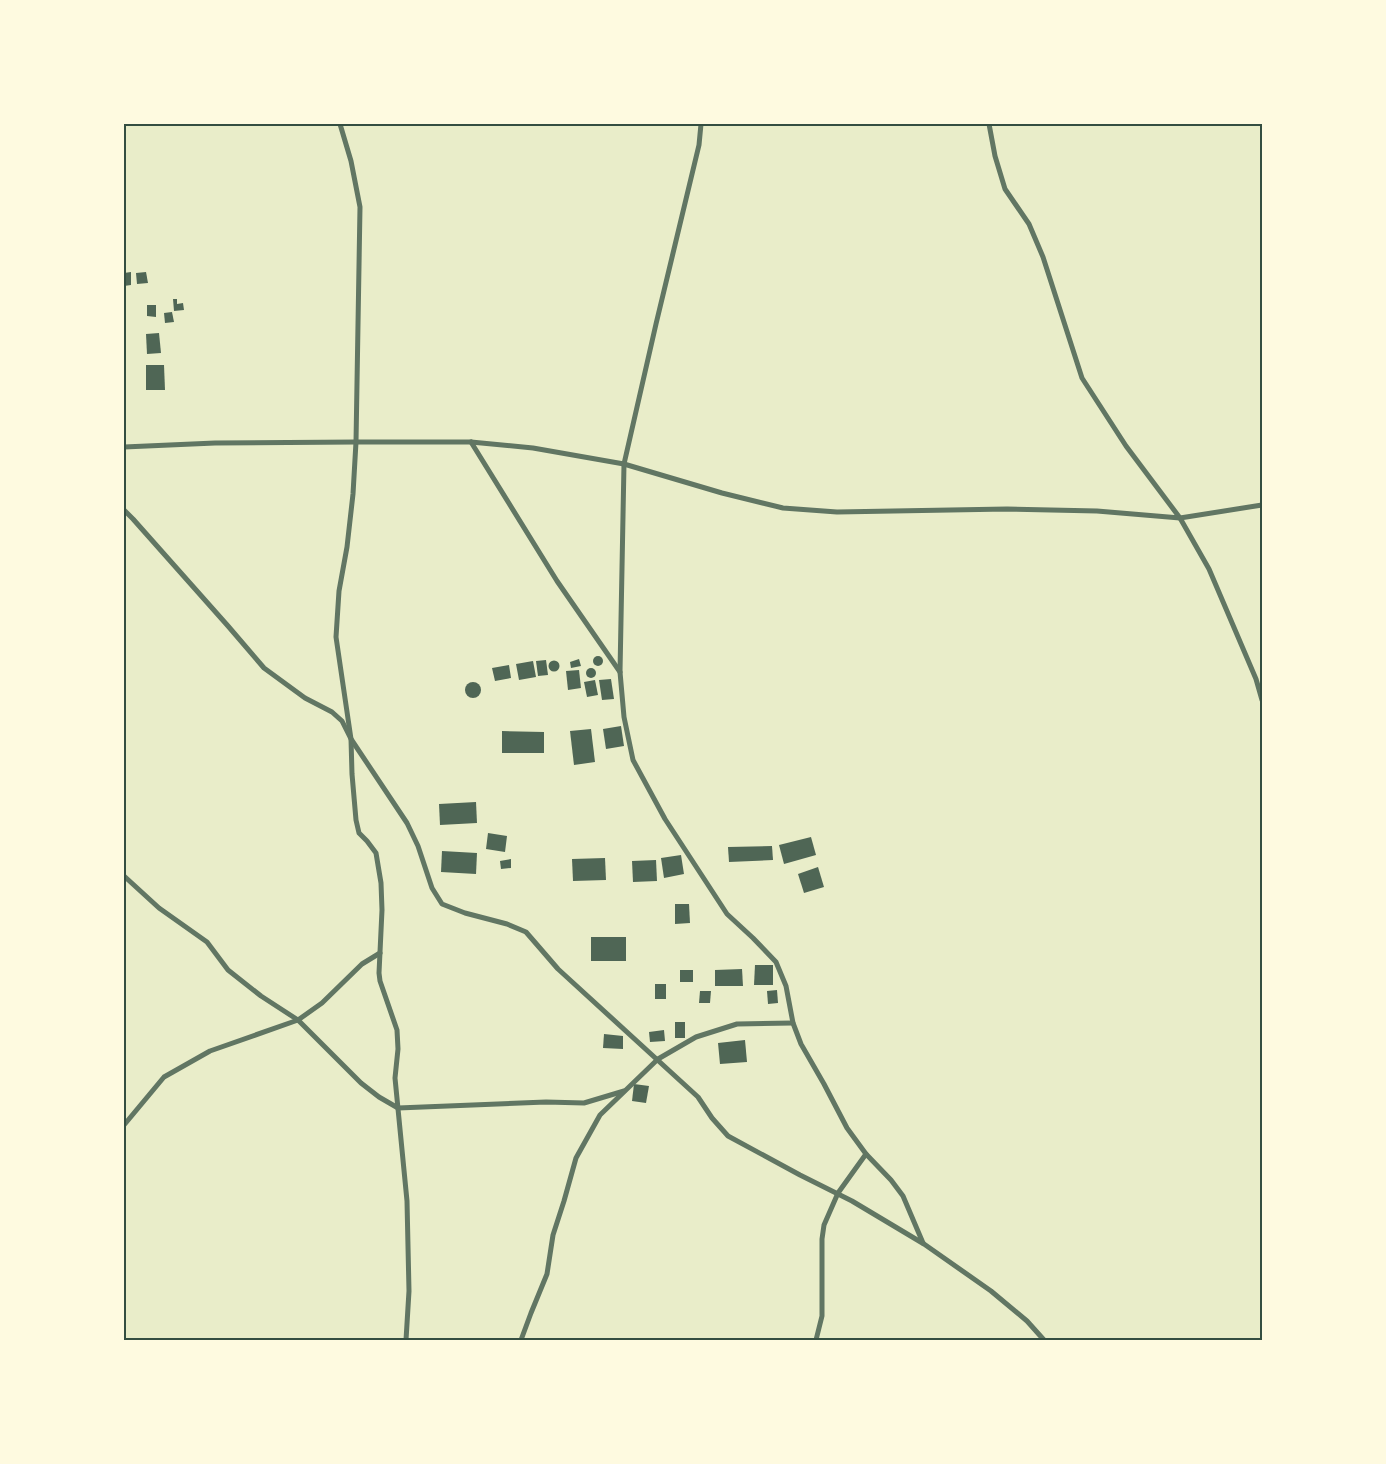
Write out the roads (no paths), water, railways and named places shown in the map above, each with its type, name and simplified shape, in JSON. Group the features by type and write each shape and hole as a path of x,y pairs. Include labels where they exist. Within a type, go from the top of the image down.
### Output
{"street":[{"path":"340,124 351,161 360,206 356,442 348,547 339,591 336,637 351,739 356,820 359,833 368,841 376,853 381,883 380,981 397,1030 398,1049 395,1078 407,1201 409,1291 406,1340"},
{"path":"702,124 699,145 624,464 620,672 624,717 633,760 665,819 727,914 776,962 786,986 800,1044 847,1128 866,1154 891,1180 903,1196 924,1244"},
{"path":"989,124 995,156 1005,189 1029,224 1043,257 1082,378 1126,446 1180,518 1208,569 1256,679 1262,700"},
{"path":"471,442 557,581 620,672"},
{"path":"124,447 215,443 471,442 533,448 624,464 722,493 783,508 837,512 1007,509 1077,511 1180,518 1262,504"},
{"path":"124,510 264,668 305,698 332,712 342,721 351,739 407,823 418,846 432,888 442,904 465,913 507,924 526,932 558,969 698,1096 712,1118 728,1136 800,1175 838,1193 924,1244 991,1292 1027,1321 1044,1340"},
{"path":"124,876 158,908 207,942 228,970 261,996 298,1020 361,1083 379,1097 398,1108 546,1102 584,1103 624,1091"},
{"path":"124,1125 164,1078 210,1051 298,1020 322,1003 362,964 380,953"},
{"path":"521,1340 547,1274 553,1235 576,1158 600,1115 658,1059 696,1038 736,1024 794,1023"},
{"path":"816,1340 822,1316 822,1239 824,1225 838,1193 866,1154"}]}
